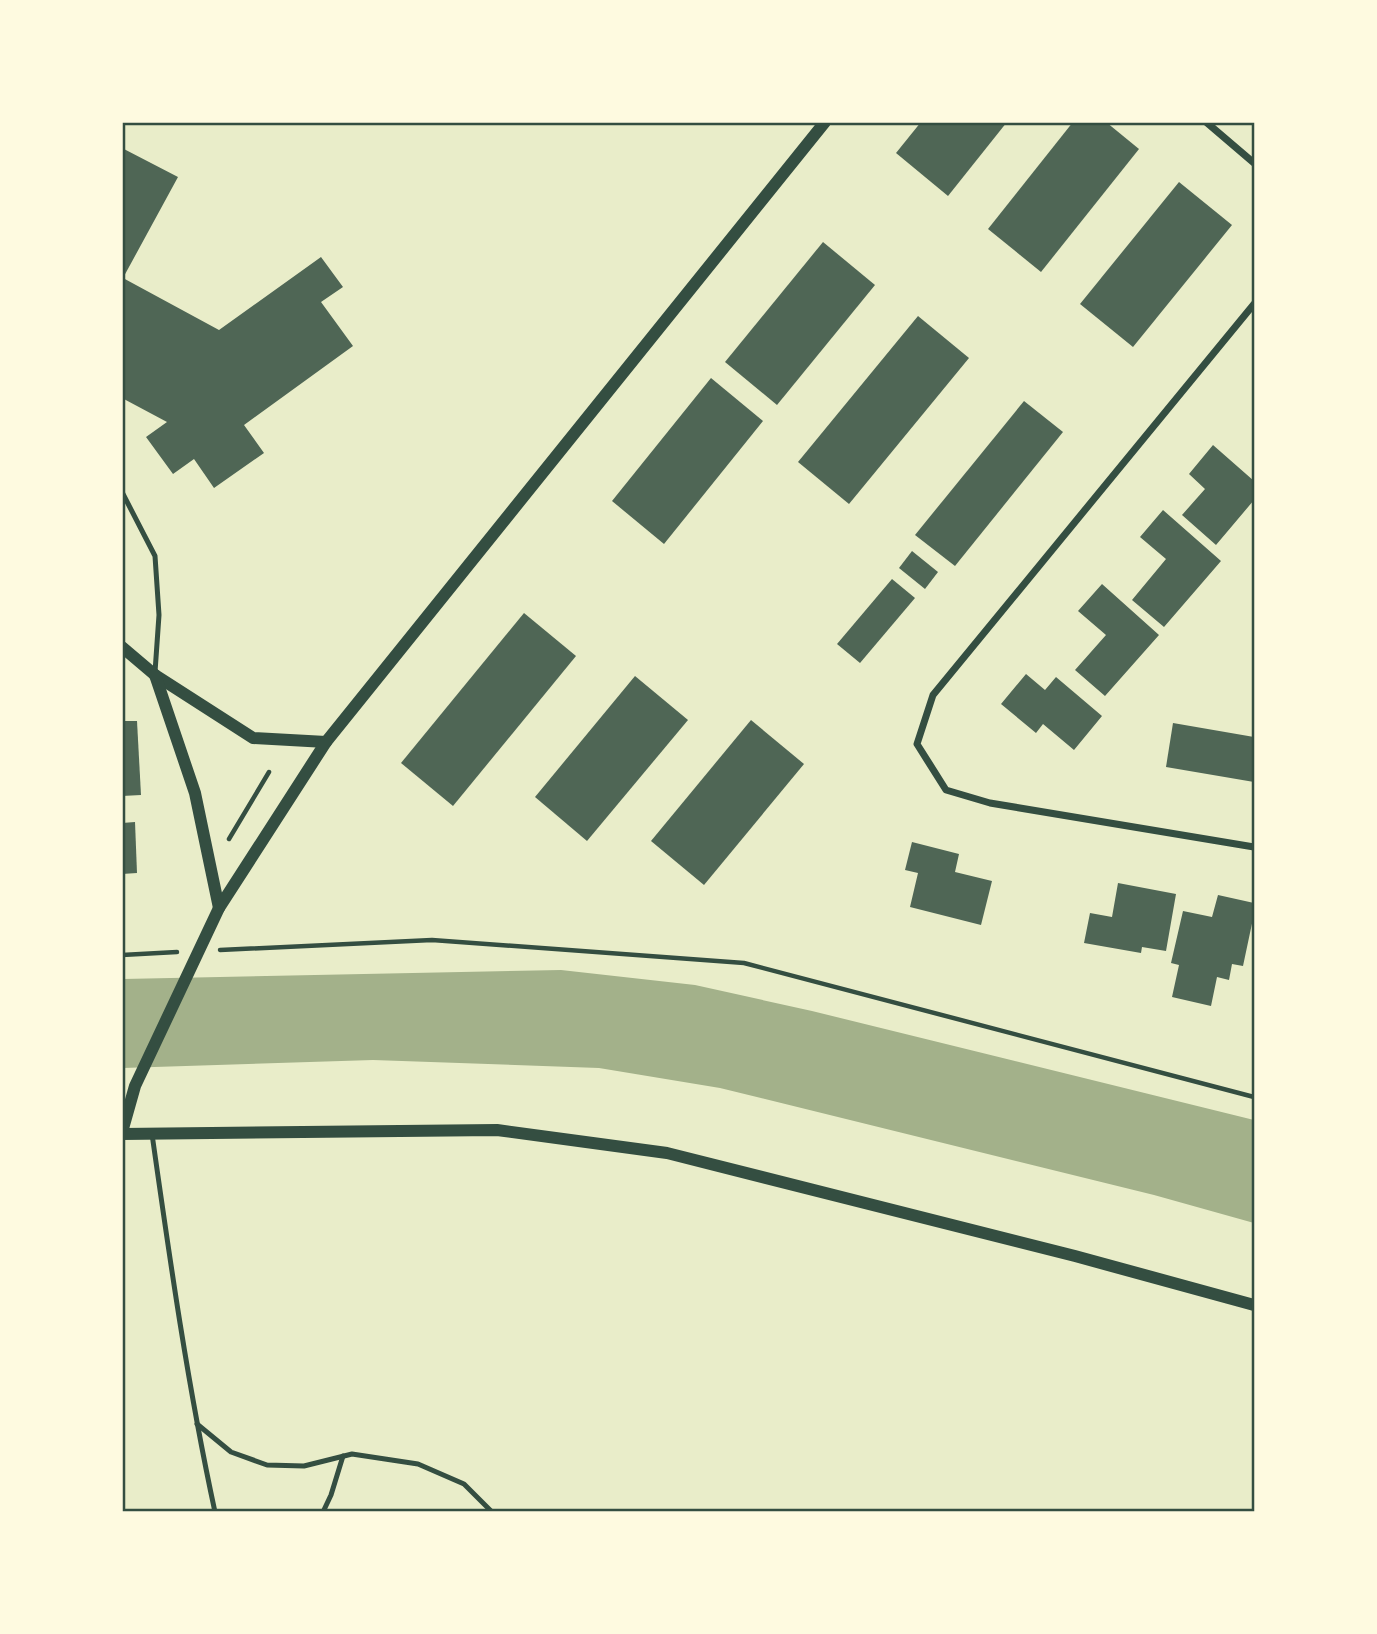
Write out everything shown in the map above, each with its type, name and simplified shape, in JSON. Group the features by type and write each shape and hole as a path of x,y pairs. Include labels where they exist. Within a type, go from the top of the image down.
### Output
{"street":[{"path":"825,122 326,742 219,908 135,1086 122,1133 152,1135 497,1130 667,1153 1075,1256 1255,1305"},
{"path":"1206,122 1255,163"},
{"path":"1255,304 933,695 917,744 946,789 990,803 1255,846"},
{"path":"122,647 155,675 253,738 326,742"},
{"path":"155,675 195,793 219,908"}],"lane":[{"path":"122,492 155,556 159,615 155,675"},
{"path":"152,1135 176,1300 215,1511"},
{"path":"197,1424 231,1452 267,1465 304,1466 352,1454 418,1464 464,1484 492,1511"},
{"path":"323,1511 343,1456"}],"path":[{"path":"229,839 270,772"},
{"path":"122,955 432,940 744,963 1255,1097"}],"shaded area":[{"path":"561,970 695,985 812,1011 1254,1120 1254,1223 1154,1195 720,1088 599,1068 373,1060 123,1068 123,979"}],"building":[{"path":"921,122 1007,122 948,196 896,153"},
{"path":"1073,122 1106,122 1139,149 1041,272 988,229"},
{"path":"122,148 178,177 123,278 219,330 321,257 343,287 321,302 353,346 244,425 264,453 214,488 194,459 173,474 146,437 167,422 122,398"},
{"path":"1179,182 1232,225 1133,347 1080,304"},
{"path":"823,242 875,285 777,405 725,362"},
{"path":"918,316 969,358 849,504 798,462"},
{"path":"711,378 763,421 664,544 612,501"},
{"path":"1024,401 1063,432 955,566 915,535"},
{"path":"1213,445 1254,481 1254,500 1216,545 1182,515 1205,489 1189,474"},
{"path":"1163,510 1221,561 1164,627 1132,600 1166,559 1140,537"},
{"path":"912,551 938,572 925,589 899,568"},
{"path":"892,579 915,598 860,663 837,644"},
{"path":"1102,584 1159,635 1105,696 1075,670 1106,635 1078,611"},
{"path":"524,613 576,656 453,806 401,763"},
{"path":"1026,674 1045,690 1056,677 1102,716 1074,750 1043,724 1036,733 1001,704"},
{"path":"635,676 688,720 587,841 535,797"},
{"path":"751,720 804,764 704,885 651,841"},
{"path":"122,721 137,721 141,795 122,796"},
{"path":"1173,723 1254,737 1254,782 1166,767"},
{"path":"135,822 137,873 122,874 122,823"},
{"path":"912,842 959,854 955,872 992,881 981,925 910,907 918,873 905,870"},
{"path":"1118,883 1176,894 1166,951 1142,947 1141,953 1084,943 1090,913 1112,917"},
{"path":"1218,895 1254,903 1243,966 1232,964 1229,980 1217,977 1211,1006 1172,997 1179,965 1171,963 1183,911 1212,917"}]}
